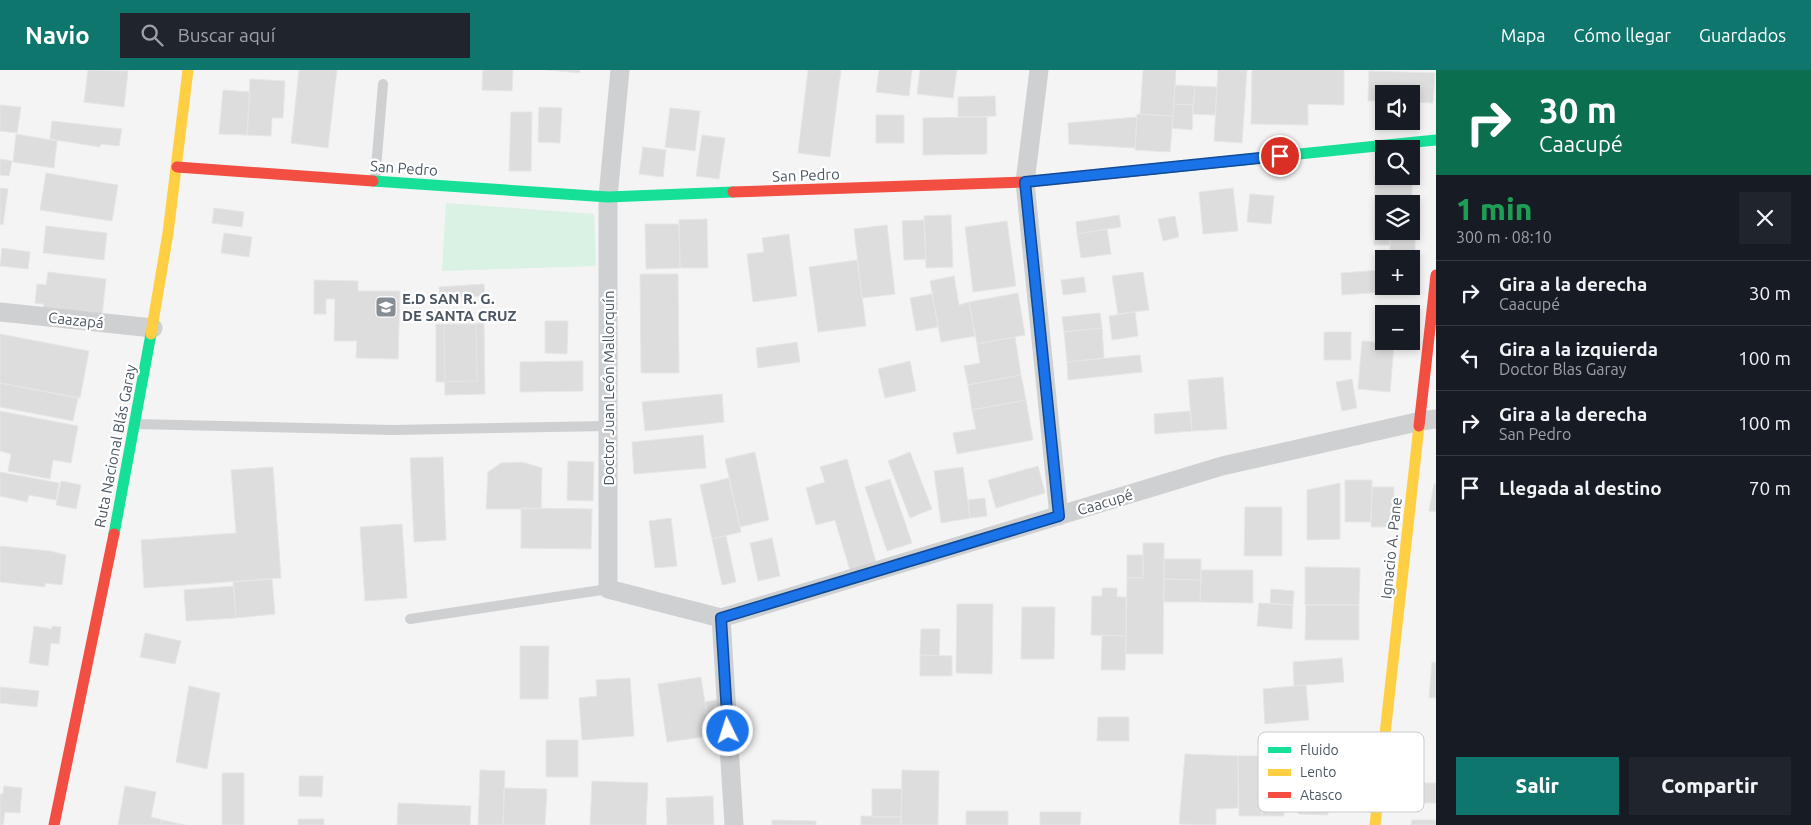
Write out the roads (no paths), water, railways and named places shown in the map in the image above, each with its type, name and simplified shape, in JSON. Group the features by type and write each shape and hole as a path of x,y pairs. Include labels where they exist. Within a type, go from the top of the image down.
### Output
{"main road":[{"name":"Ruta Nacional Blás Garay","path":"54,825 124,484 153,328 177,167 188,70"},
{"name":"San Pedro","path":"177,167 608,197 1025,182 1436,140"},
{"name":"Ignacio A. Pane","path":"1387,732 1428,420 1436,275"},
{"name":"Ignacio A. Pane","path":"1375,825 1377,812"}],"street":[{"name":"Doctor Juan León Mallorquín","path":"608,589 608,197 620,70"},
{"path":"1039,70 1025,182 1059,516"},
{"name":"Caazapá","path":"0,312 153,328"},
{"name":"Caacupé","path":"721,618 1222,466 1428,420"},
{"path":"608,589 721,618 734,825"}],"lane":[{"path":"375,181 383,84"},
{"path":"134,424 394,430 608,426"},
{"path":"410,619 608,589"}],"place":[{"name":"E.D SAN R. G. DE SANTA CRUZ","path":"386,307"}]}
